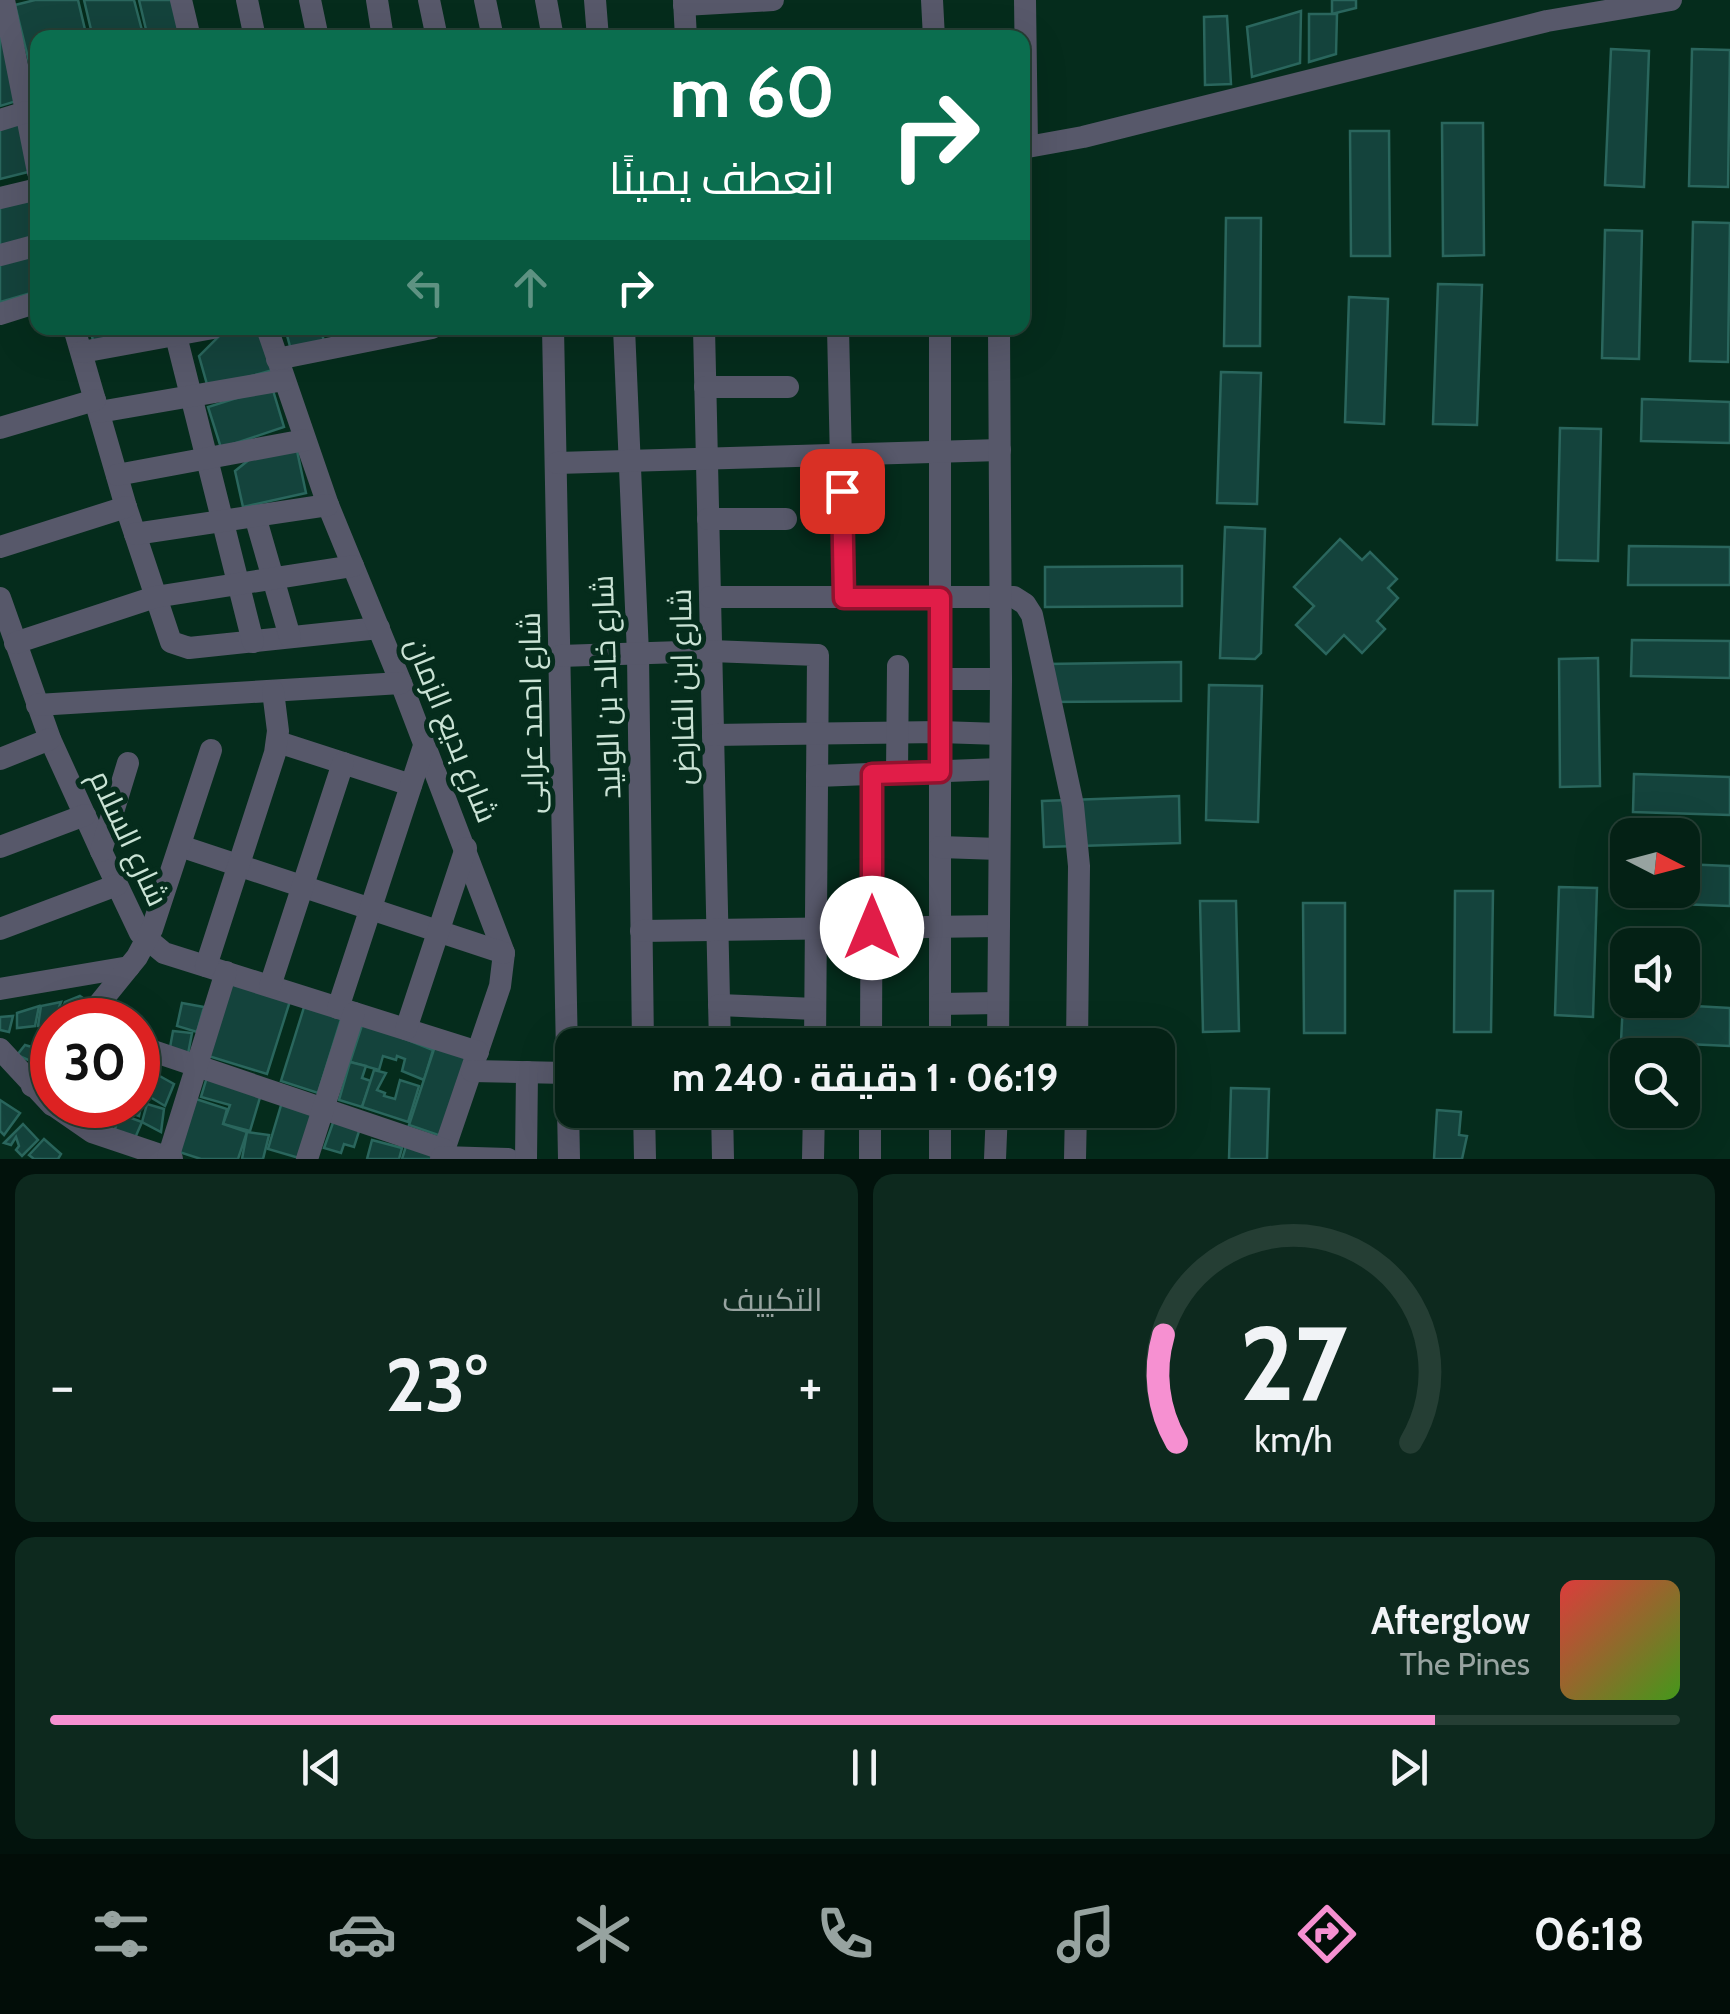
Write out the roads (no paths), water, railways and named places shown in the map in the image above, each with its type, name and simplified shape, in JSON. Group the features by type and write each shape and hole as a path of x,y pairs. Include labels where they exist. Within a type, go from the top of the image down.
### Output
{"street":[{"path":"181,0 188,30"},
{"path":"246,0 253,30"},
{"path":"310,0 316,30"},
{"path":"376,0 382,30"},
{"path":"429,0 435,30"},
{"path":"485,0 491,30"},
{"path":"546,0 552,30"},
{"path":"595,0 596,30"},
{"path":"686,30 684,2 773,0"},
{"path":"932,0 934,30"},
{"path":"1025,0 1025,30"},
{"path":"1030,146 1547,21 1671,0"},
{"path":"8,4 29,86 26,112 30,132"},
{"path":"0,120 26,112"},
{"path":"0,198 30,191"},
{"path":"0,254 30,248"},
{"path":"0,314 30,305"},
{"path":"76,335 171,642 179,648 378,628"},
{"path":"82,352 157,335"},
{"path":"176,335 253,642"},
{"name":"شارع بديع الزمان","path":"269,335 328,505 425,742 504,953"},
{"path":"0,428 97,406 191,396 280,370 333,338 363,335"},
{"name":"شارع احمد عرابى","path":"553,335 565,1028"},
{"name":"شارع خالد بن الوليد","path":"624,335 638,654 643,1028"},
{"name":"شارع ابن الفارض","path":"704,335 720,1028"},
{"path":"838,335 844,598"},
{"path":"940,335 940,1028"},
{"path":"998,1028 999,335"},
{"path":"705,387 788,387"},
{"path":"117,475 305,440"},
{"path":"557,463 1000,450"},
{"path":"135,534 328,505"},
{"path":"0,547 126,506"},
{"path":"254,516 290,637"},
{"path":"708,519 786,519"},
{"path":"12,660 156,596 353,566"},
{"path":"710,597 1014,597 1026,604 1032,615 1074,805 1079,882 1077,1028"},
{"name":"شارع السلام","path":"0,598 12,660 37,705 100,851 146,941 164,953 406,1029 475,1062 527,1072 555,1072"},
{"path":"560,656 711,651 818,655 814,1028"},
{"path":"897,773 898,666"},
{"path":"940,679 1001,679"},
{"path":"37,705 401,683"},
{"path":"86,1128 170,1158 197,1066 239,865 278,742 273,690"},
{"path":"713,735 1000,734"},
{"path":"0,758 50,739"},
{"path":"278,742 411,785"},
{"path":"307,1159 371,908 425,742"},
{"path":"103,998 146,941 211,750"},
{"path":"100,851 128,762"},
{"path":"270,986 343,763"},
{"path":"818,776 1000,769"},
{"path":"871,1028 872,774"},
{"path":"0,847 85,815"},
{"path":"180,846 504,953 500,986 443,1155"},
{"path":"940,847 999,850"},
{"path":"406,1029 466,848"},
{"path":"0,929 117,885"},
{"path":"642,930 998,926"},
{"path":"0,989 128,967"},
{"path":"940,1004 998,1003"},
{"path":"720,1004 815,1008"},
{"path":"0,1049 30,1084"},
{"path":"160,1053 323,1108 443,1155 508,1159"},
{"path":"526,1159 527,1072"},
{"name":"شارع احمد عرابى","path":"569,1159 570,1128"},
{"path":"644,1128 645,1159"},
{"path":"722,1128 723,1159"},
{"path":"813,1159 814,1128"},
{"path":"870,1128 870,1159"},
{"path":"940,1128 940,1159"},
{"path":"995,1159 996,1128"},
{"path":"1075,1159 1076,1128"}]}
